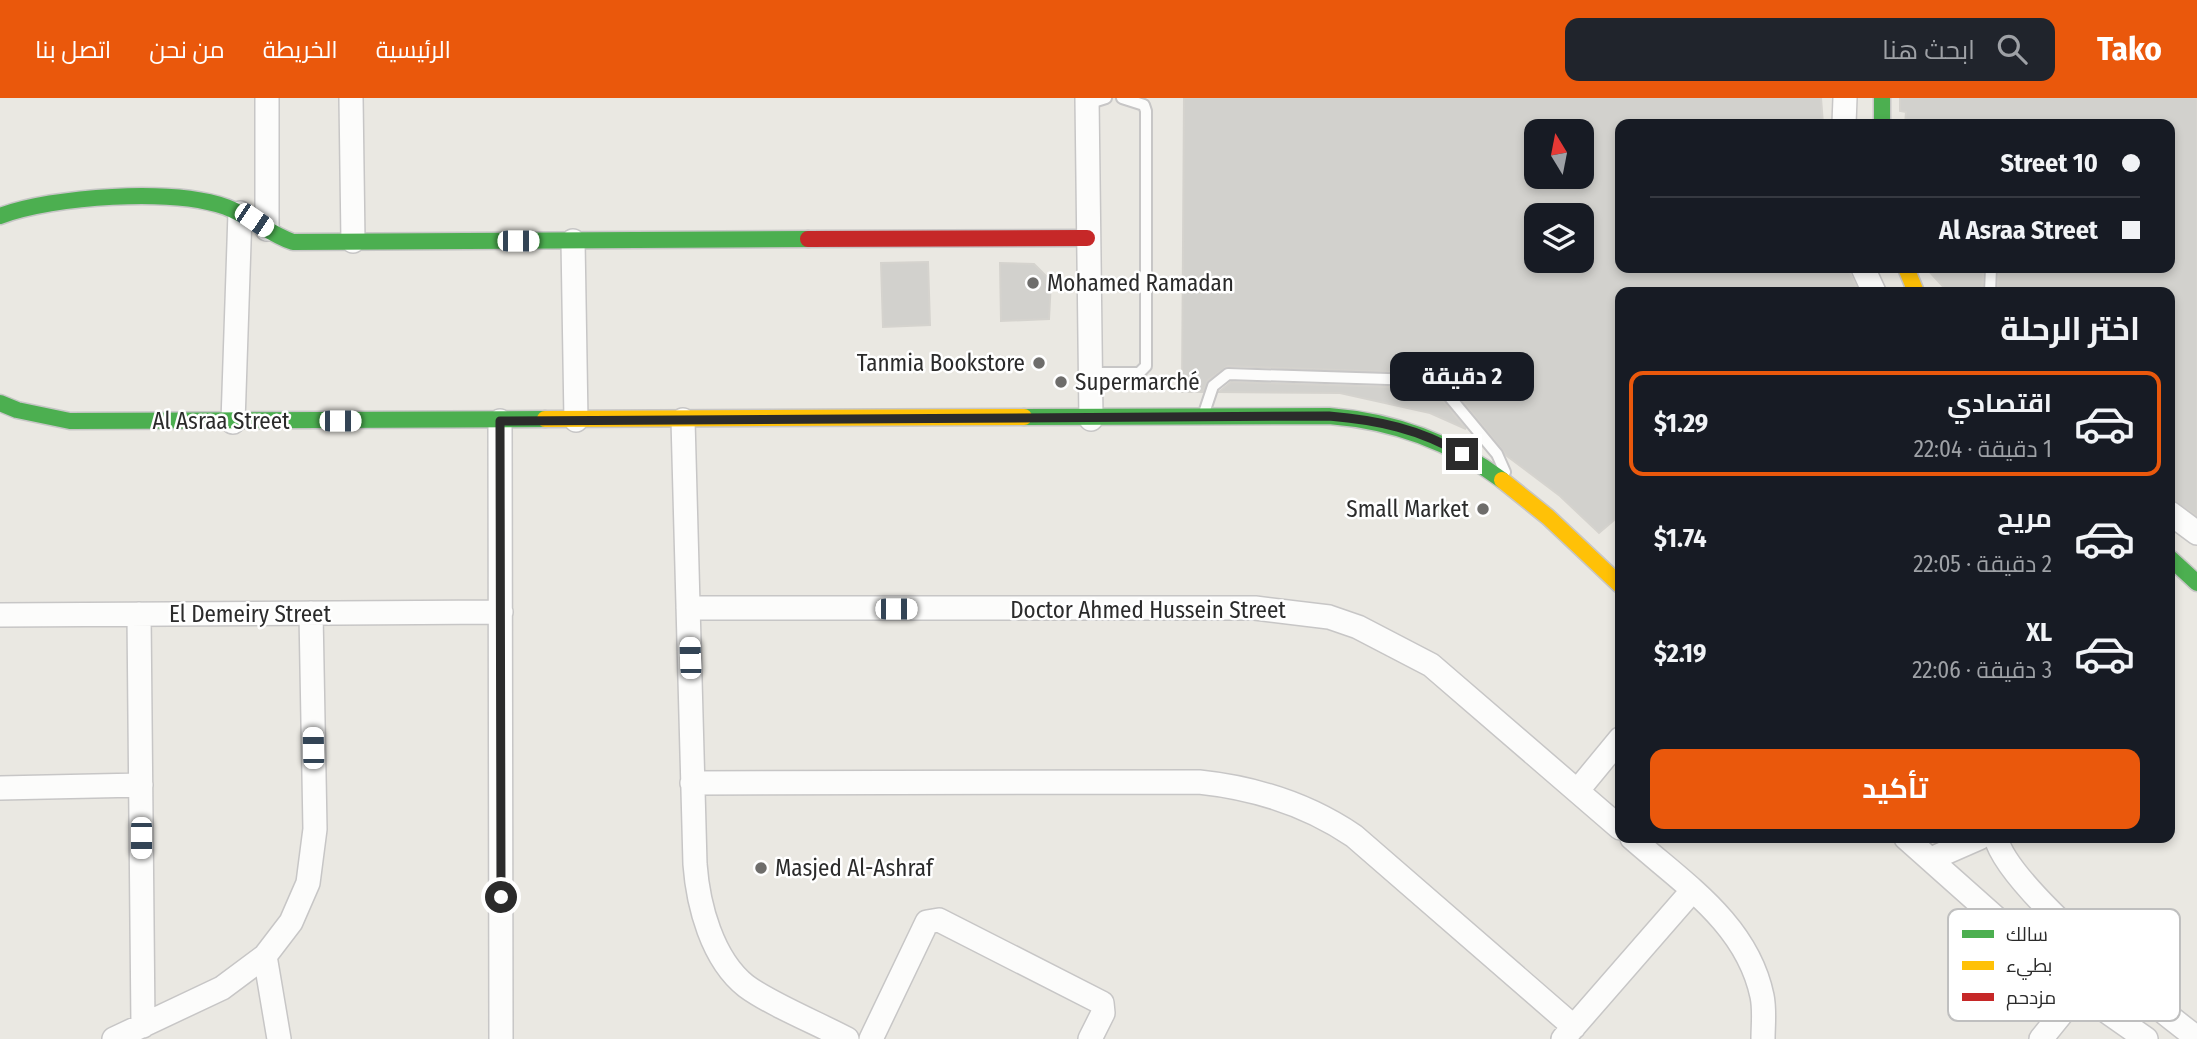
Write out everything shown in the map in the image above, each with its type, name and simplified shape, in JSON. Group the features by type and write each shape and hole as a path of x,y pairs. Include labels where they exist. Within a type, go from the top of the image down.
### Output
{"street":[{"path":"267,98 267,229"},
{"path":"351,98 353,241"},
{"path":"1844,119 1845,98"},
{"path":"1882,98 1882,119"},
{"path":"1091,419 1087,238 1093,100"},
{"path":"0,216 46,202 201,202 240,213 279,238 293,242 1087,238"},
{"path":"233,422 240,213"},
{"path":"573,241 576,420"},
{"name":"Al Asraa Street","path":"0,403 18,410 70,421 1202,419 1329,416 1369,419 1408,429 1445,444 1504,482 1615,574"},
{"path":"683,420 697,891 704,917 727,964 746,986 847,1039"},
{"path":"500,421 501,1039"},
{"path":"2175,517 2197,533"},
{"path":"2175,563 2197,583"},
{"name":"Doctor Ahmed Hussein Street","path":"688,608 1255,608 1329,617 1358,627 1431,665 1615,823"},
{"name":"El Demeiry Street","path":"0,615 501,612"},
{"path":"114,1039 222,988 265,956 291,922 308,883 315,829 311,613"},
{"path":"139,614 143,1026"},
{"path":"1578,790 1615,745"},
{"path":"692,783 1199,782 1265,793 1327,818 1354,836 1569,1033 1692,891"},
{"path":"0,788 141,785"},
{"path":"1638,843 1726,920 1749,956 1762,998 1763,1039"},
{"path":"1912,843 1986,909"},
{"path":"1930,859 1967,843"},
{"path":"1998,843 2003,858 2020,880 2050,909"},
{"path":"871,1039 927,922 939,920 1102,1003 1103,1013 1090,1039"},
{"path":"265,956 279,1039"},
{"path":"2041,1039 2056,1021"},
{"path":"2120,1021 2146,1039"},
{"path":"2176,1021 2197,1038"}],"lane":[{"path":"1090,373 1139,373 1146,366 1146,111 1144,105 1122,98"},
{"path":"1202,419 1213,386 1222,376 1228,374 1419,380 1448,395 1497,454 1505,471 1504,482"}],"building":[{"path":"1184,98 1821,98 1823,119 1615,119 1615,273 1850,273 1856,287 1615,287 1615,519 1599,533 1560,496 1507,456 1454,390 1422,373 1228,366 1208,380 1203,392 1182,392"},
{"path":"1900,98 2197,98 2197,516 2175,502 2175,287 1998,287 1999,273 2175,273 2175,119 1905,119 1906,112 1900,111"},
{"path":"928,262 930,325 883,327 881,263"},
{"path":"1000,263 1034,264 1051,281 1049,319 1001,321"},
{"path":"1931,273 1983,273 1982,287 1943,287"},
{"path":"1231,382 1417,388 1443,401 1466,429 1430,413 1340,393 1219,392"}],"traffic: fast":[{"path":"1882,98 1882,119"},
{"path":"0,216 50,203 145,196 203,201 226,207 293,242 808,239"},
{"path":"0,403 17,410 70,421 545,419"},
{"path":"1024,417 1329,416 1353,419 1399,428 1442,444 1502,480"},
{"path":"2175,563 2197,583"}],"traffic: slow":[{"path":"1908,273 1914,287"},
{"path":"545,419 1024,417"},
{"path":"1502,480 1548,517 1615,580"}],"traffic: jam":[{"path":"808,239 1087,238"}],"place":[{"name":"Mohamed Ramadan","path":"1033,283"},
{"name":"Tanmia Bookstore","path":"1039,363"},
{"name":"Supermarché","path":"1061,382"},
{"name":"Small Market","path":"1483,509"},
{"name":"Masjed Al-Ashraf","path":"761,868"}],"route":[{"path":"501,897 500,421 1202,419 1329,416 1369,419 1408,429 1462,454"}]}
